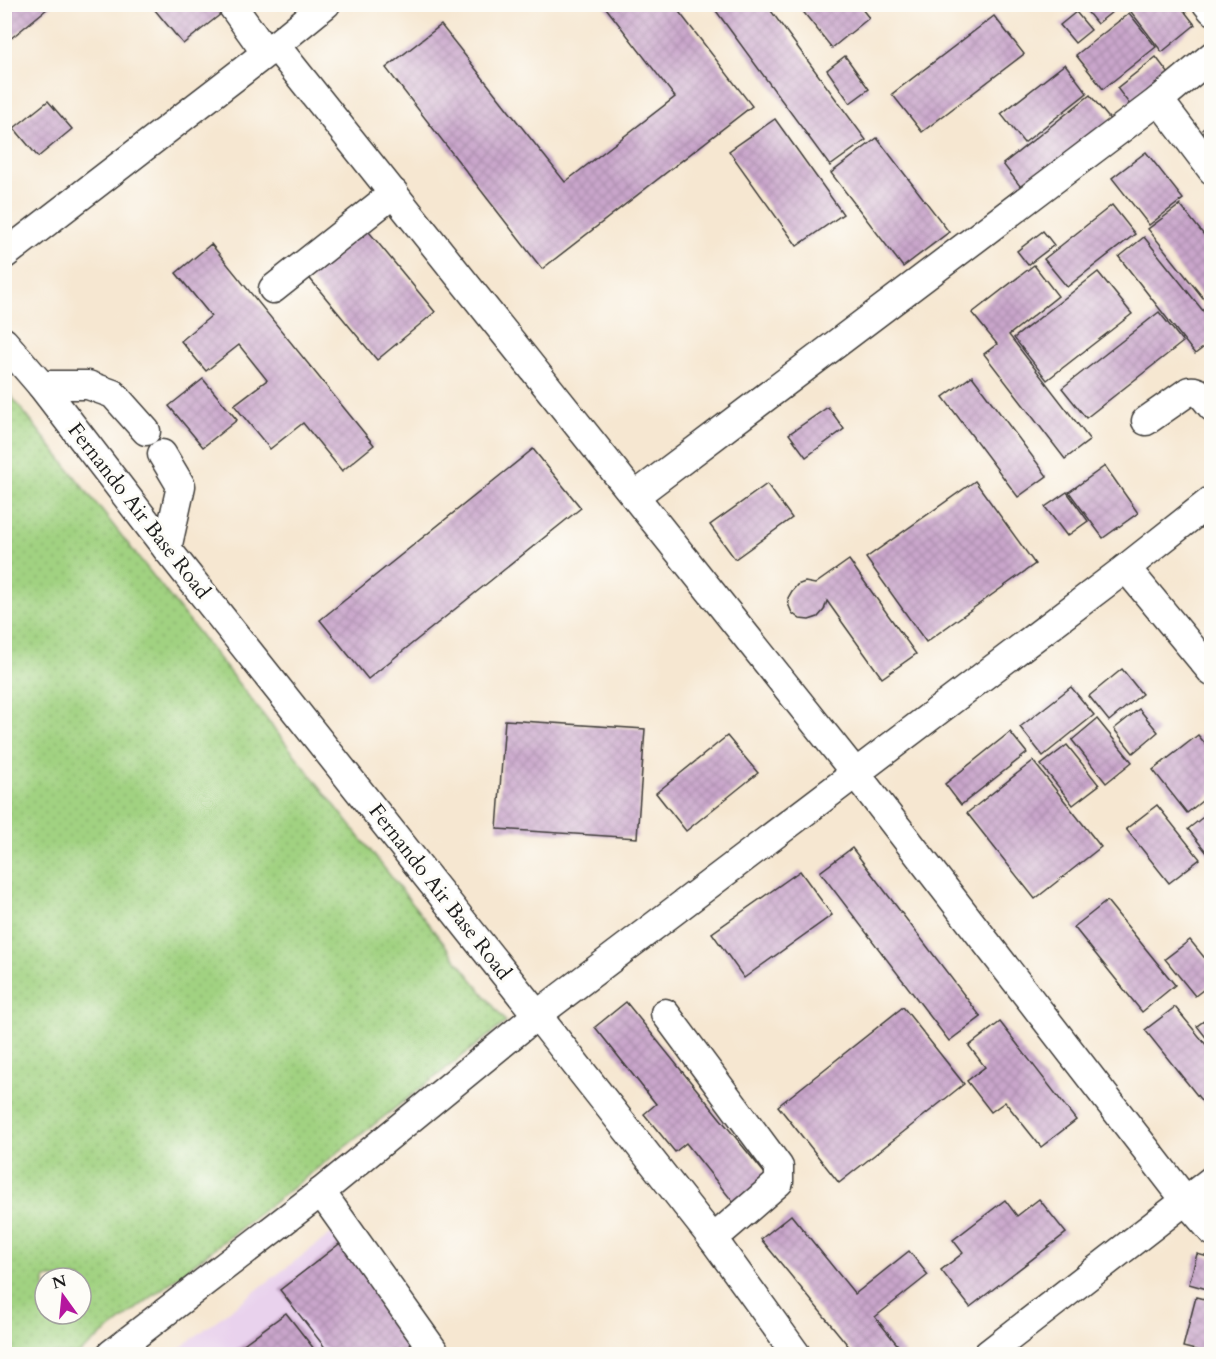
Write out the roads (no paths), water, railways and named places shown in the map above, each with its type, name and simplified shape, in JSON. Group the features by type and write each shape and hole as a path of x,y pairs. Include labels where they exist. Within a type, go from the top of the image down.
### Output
{"street":[{"path":"231,4 393,193 856,774 1186,1201 1212,1231"},
{"path":"4,255 326,4"},
{"path":"1207,4 1212,10"},
{"path":"635,496 1159,100 1212,56"},
{"path":"1159,100 1212,170"},
{"path":"273,289 393,193"},
{"name":"Fernando Air Base Road","path":"4,342 41,385 167,549 713,1239 796,1354"},
{"path":"41,385 88,385 113,394 146,431"},
{"path":"1146,421 1189,391 1200,392 1212,407"},
{"path":"162,454 181,486 167,549"},
{"path":"111,1354 321,1192 537,1015 1126,568 1212,500"},
{"path":"1126,568 1212,672"},
{"path":"665,1013 779,1167 779,1182 713,1239"},
{"path":"988,1354 1212,1180"},
{"path":"321,1192 436,1354"}]}
